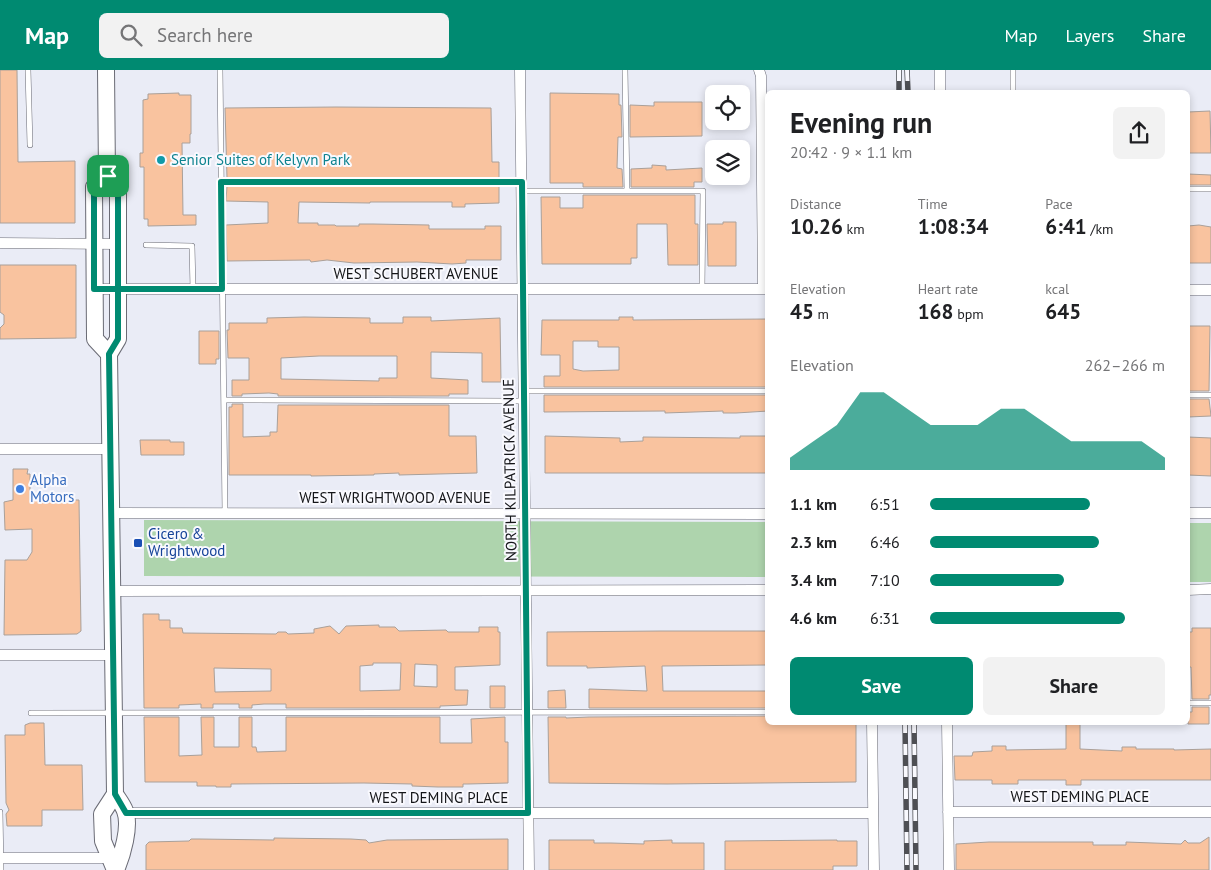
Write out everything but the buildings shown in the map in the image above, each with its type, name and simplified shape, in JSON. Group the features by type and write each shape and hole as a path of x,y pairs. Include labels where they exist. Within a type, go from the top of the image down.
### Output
{"main road":[{"path":"106,70 108,176 118,186 118,339 109,354 115,794 126,813 126,829 116,864"},
{"path":"108,176 94,187 94,289 95,339 109,354"},
{"path":"115,794 102,814 103,842 116,864"}],"street":[{"name":"NORTH KILPATRICK AVENUE","path":"520,70 529,870"},
{"path":"759,70 761,76 765,289"},
{"path":"940,70 940,90"},
{"path":"0,243 118,244"},
{"name":"WEST SCHUBERT AVENUE","path":"94,289 765,289"},
{"path":"1190,290 1211,290"},
{"path":"0,449 110,449"},
{"name":"WEST WRIGHTWOOD AVENUE","path":"112,513 765,514"},
{"path":"1190,513 1211,513"},
{"path":"113,591 765,590"},
{"path":"1190,590 1211,590"},
{"path":"0,655 114,655"},
{"path":"872,725 874,870"},
{"path":"947,725 948,870"},
{"name":"WEST DEMING PLACE","path":"948,812 1211,812"},
{"name":"WEST DEMING PLACE","path":"126,813 873,813"},
{"path":"0,858 116,864"}],"lane":[{"path":"28,70 30,146"},
{"path":"220,70 225,513"},
{"path":"625,70 627,191"},
{"path":"1013,70 1013,90"},
{"path":"221,182 703,191 702,289"},
{"path":"1190,189 1211,189"},
{"path":"146,245 192,246 193,289"},
{"path":"224,400 765,391"},
{"path":"1190,395 1211,394"},
{"path":"1190,702 1211,703"},
{"path":"31,713 765,712"},
{"path":"0,812 1,870"}],"green space":[{"path":"144,520 765,522 765,577 144,576"},
{"path":"1190,523 1211,523 1211,582 1190,582"}],"railway":[{"path":"899,70 899,90"},
{"path":"907,70 908,90"},
{"path":"905,725 907,870"},
{"path":"914,725 916,870"}],"place":[{"name":"Senior Suites of Kelyvn Park","path":"161,160"},
{"name":"Alpha Motors","path":"20,489"},
{"name":"Cicero & Wrightwood","path":"138,543"}],"route":[{"path":"108,176 94,187 94,289 118,289 135,290 222,289 221,182 522,182 528,813 126,813 115,794 109,354 118,339 118,289 118,224 118,186 108,176"}]}
